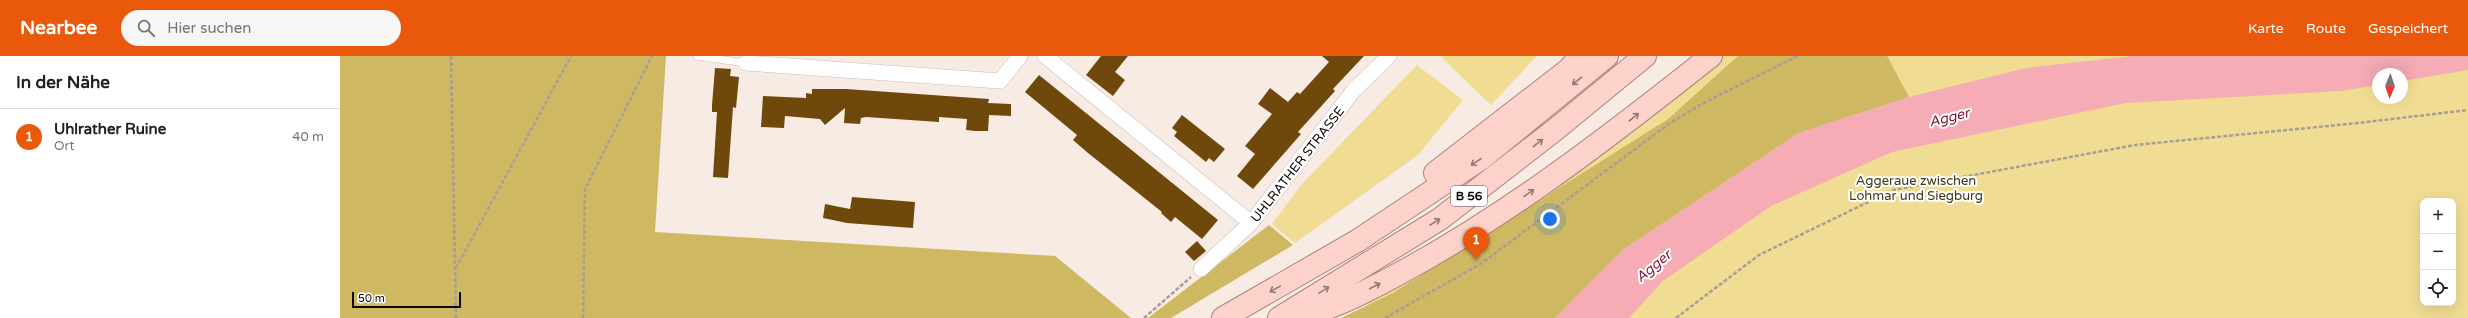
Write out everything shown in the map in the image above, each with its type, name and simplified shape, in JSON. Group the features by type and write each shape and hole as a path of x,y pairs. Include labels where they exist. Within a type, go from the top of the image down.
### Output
{"highway":[{"path":"1357,241 1399,201 1568,70 1580,56"},
{"name":"B 56","path":"1224,318 1357,241 1482,158 1607,56"},
{"name":"B 56","path":"1279,318 1440,219 1556,129 1645,56"},
{"path":"1301,318 1356,296 1421,261 1497,215 1606,140 1711,56"}],"street":[{"path":"746,63 820,62 1000,81 1020,56"},
{"path":"1045,56 1061,60 1251,223"},
{"name":"UHLRATHER STRASSE","path":"1201,269 1251,223 1354,90 1389,56"}],"lane":[{"path":"697,56 746,63"}],"path":[{"path":"451,56 456,318"},
{"path":"456,268 570,56"},
{"path":"583,318 585,189 652,56"},
{"path":"1385,318 1482,263 1670,123 1702,104 1797,56"},
{"path":"1676,318 1759,255 1893,190 2135,145 2358,123 2468,110"},
{"path":"1144,318 1201,269"}],"green space":[{"path":"1537,56 1491,105 1441,57"},
{"name":"Aggeraue zwischen Lohmar und Siegburg","path":"1712,56 2468,56 2468,318 1374,318 1364,297"},
{"path":"1417,65 1463,100 1418,155 1295,243 1272,224 1302,184"}],"shaded area":[{"path":"340,56 666,56 655,232 1055,256 1131,318 340,318"},
{"path":"1738,56 1887,56 1909,97 1799,133 1624,249 1555,318 1341,318 1393,293 1668,119"},
{"path":"1269,225 1293,245 1171,318 1148,318"}],"water":[{"name":"Agger","path":"2133,56 2468,56 2468,70 2408,80 2408,68 2372,68 2372,86 2341,91 2126,103 1892,152 1771,206 1663,281 1629,318 1555,318 1624,249 1799,133 1909,97 2026,68"}],"building":[{"path":"1101,56 1128,56 1115,72 1125,80 1113,96 1086,75"},
{"path":"1322,56 1364,56 1333,89 1335,91 1298,132 1301,134 1253,189 1237,176 1255,154 1245,146 1272,114 1258,104 1270,88 1288,102 1297,92 1300,94 1329,62"},
{"path":"715,68 731,69 730,76 739,77 736,108 733,107 728,178 713,177 717,112 712,112"},
{"path":"1039,75 1218,220 1202,239 1175,217 1171,222 1161,213 1162,212 1073,140 1077,135 1025,92"},
{"path":"812,89 846,89 989,99 988,103 1011,104 1011,116 989,115 988,131 975,131 966,130 967,119 939,117 939,122 866,117 861,118 860,124 844,123 845,108 825,125 820,119 785,116 784,128 761,127 763,96 806,98 806,93 812,94"},
{"path":"1182,115 1225,149 1214,162 1209,158 1206,162 1174,136 1177,132 1172,128"},
{"path":"852,197 915,202 913,228 847,223 823,218 825,204 850,209"},
{"path":"1197,241 1206,251 1194,261 1185,252"}],"place":[{"name":"Uhlrather Ruine","path":"1476,260"}]}
